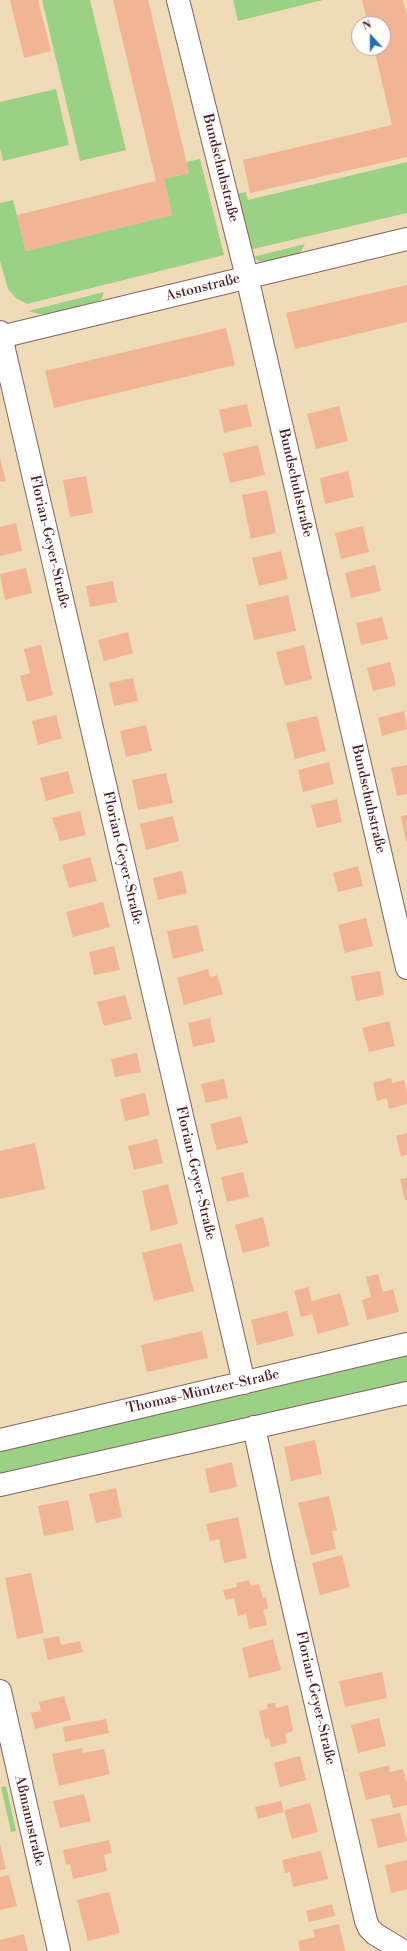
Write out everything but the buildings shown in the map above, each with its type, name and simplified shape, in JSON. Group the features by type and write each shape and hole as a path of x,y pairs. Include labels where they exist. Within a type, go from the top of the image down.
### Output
{"street":[{"name":"Bundschuhstraße","path":"178,0 247,277 407,968"},
{"name":"Astonstraße","path":"0,335 407,239"},
{"name":"Florian-Geyer-Straße","path":"0,335 244,1383"},
{"name":"Thomas-Müntzer-Straße","path":"0,1440 407,1344"},
{"path":"0,1485 407,1392"},
{"name":"Florian-Geyer-Straße","path":"254,1427 284,1566 366,1921 369,1928 375,1934 404,1951"},
{"name":"Aßmannstraße","path":"0,1691 59,1951"}],"green space":[{"path":"42,0 90,0 126,150 80,161"},
{"path":"233,0 323,0 238,21"},
{"path":"56,89 69,145 3,161 0,148 0,102"},
{"path":"200,159 224,255 27,304 16,298 8,289 0,261 0,203 13,200 26,251 172,215 164,179 189,173 186,162"},
{"path":"407,162 407,213 249,250 236,194 246,192 248,200"},
{"path":"305,244 300,253 267,262 259,261 253,257"},
{"path":"104,292 101,300 51,314 39,314 28,311"},
{"path":"407,1354 407,1384 0,1477 0,1447"},
{"path":"6,1786 16,1831 11,1832 1,1787"}]}
